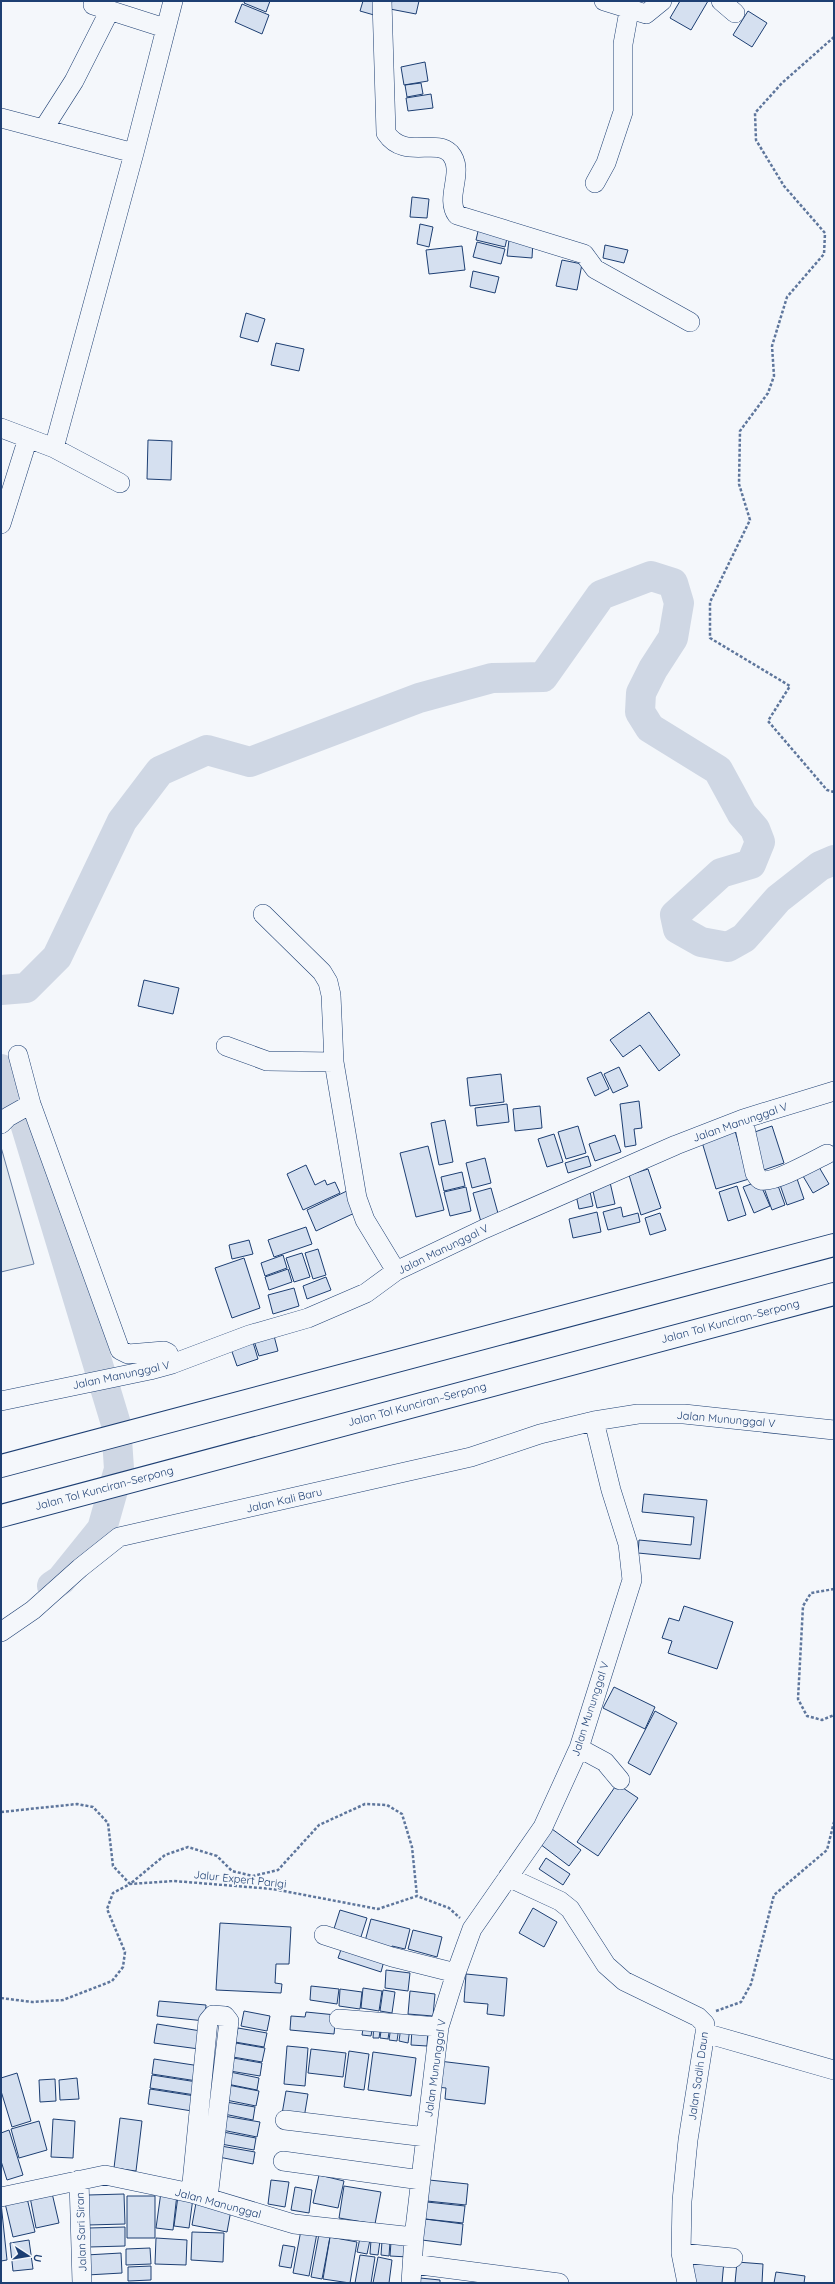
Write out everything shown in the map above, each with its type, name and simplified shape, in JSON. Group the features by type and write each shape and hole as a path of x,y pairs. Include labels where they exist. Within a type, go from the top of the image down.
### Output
{"highway":[{"path":"1,1466 834,1245"},
{"name":"Jalan Tol Kunciran–Serpong","path":"1,1516 834,1294"}],"street":[{"path":"54,448 134,153 173,1"},
{"path":"382,1 386,133 391,140 401,145 416,149 443,148 449,152 456,164 453,194 454,208 458,216 584,254 595,269 690,322"},
{"path":"604,1 629,10 646,14 655,5"},
{"path":"720,1 735,13"},
{"path":"44,128 74,81 102,7 165,28"},
{"path":"595,183 606,163 623,112 623,44 629,10"},
{"path":"1,118 44,128 134,153"},
{"path":"1,428 54,448 120,483"},
{"path":"1,524 28,438"},
{"path":"264,914 322,972 328,982 331,994 334,1062 358,1198 365,1220 396,1271"},
{"path":"226,1046 267,1061 334,1062"},
{"path":"18,1055 16,1113 120,1350 128,1354 164,1351 168,1353 172,1364"},
{"name":"Jalan Manunggal V","path":"1,1401 150,1370 172,1364 249,1335 308,1318 366,1293 396,1271 526,1210 676,1144 743,1119 834,1091"},
{"path":"743,1119 755,1173 759,1179 764,1181 789,1173 827,1154"},
{"name":"Jalan Mununggal V","path":"411,2283 414,2237 439,2027 472,1929 543,1827 579,1748 632,1580 628,1544 611,1490 594,1421 638,1414 684,1414 834,1430"},
{"name":"Jalan Kali Baru","path":"1,1632 33,1610 80,1568 119,1537 471,1457 540,1434 594,1421"},
{"path":"579,1748 605,1762 620,1780"},
{"name":"Jalan Sadih Daun","path":"508,1877 560,1901 570,1909 606,1965 624,1981 702,2025 682,2201 681,2253 687,2283"},
{"path":"324,1934 392,1957 456,1973"},
{"path":"213,2016 225,2016 229,2021 200,2196 208,2021 213,2016"},
{"path":"339,2019 439,2027"},
{"path":"702,2025 834,2070"},
{"path":"285,2120 426,2137"},
{"path":"283,2162 421,2180"},
{"name":"Jalan Manunggal","path":"1,2197 106,2175 200,2196 294,2224 414,2237"},
{"name":"Jalan Sari Siran","path":"79,2180 82,2283"},
{"path":"681,2253 733,2258"},
{"path":"413,2264 559,2283"}],"path":[{"path":"834,37 782,83 755,113 756,140 784,186 826,233 824,254 787,297 772,346 774,376 768,393 740,431 739,484 750,520 710,602 710,638 790,686 768,721 827,790 834,792"},
{"path":"834,1589 811,1593 803,1606 798,1699 807,1716 822,1720 834,1715"},
{"path":"1,1812 77,1804 93,1807 108,1823 113,1866 130,1884"},
{"name":"Jalur Expert Parigi","path":"1,1998 32,2002 63,2000 112,1981 123,1967 125,1952 107,1909 113,1893 130,1884 165,1855 188,1847 217,1856 232,1871 253,1876 278,1870 318,1825 365,1804 387,1805 402,1814 412,1847 417,1896 378,1909 273,1889 174,1882 130,1884"},
{"path":"702,2025 741,2002 751,1984 774,1895 827,1850 834,1822"},
{"path":"417,1896 449,1908 472,1929"}],"shaded area":[{"path":"1,1147 34,1264 1,1272"}],"building":[{"path":"245,1 270,1 266,12 244,3"},
{"path":"363,1 379,1 374,15 360,11"},
{"path":"392,1 419,1 416,14 390,9"},
{"path":"680,1 708,1 691,30 670,18"},
{"path":"242,4 269,15 262,34 235,22"},
{"path":"748,11 767,23 752,47 733,35"},
{"path":"425,62 428,81 404,85 401,67"},
{"path":"421,83 423,94 407,97 405,85"},
{"path":"431,94 433,108 408,111 406,98"},
{"path":"412,197 429,199 427,218 410,217"},
{"path":"420,224 433,227 429,247 417,244"},
{"path":"479,227 508,234 505,247 476,240"},
{"path":"509,240 533,241 532,258 507,256"},
{"path":"477,242 505,249 501,264 473,257"},
{"path":"605,245 628,250 624,263 603,258"},
{"path":"462,246 465,270 429,274 426,250"},
{"path":"562,260 582,264 577,290 556,286"},
{"path":"473,271 499,277 495,293 470,287"},
{"path":"246,313 265,319 258,342 240,337"},
{"path":"276,343 304,349 299,371 271,365"},
{"path":"148,440 172,441 171,480 147,479"},
{"path":"144,980 179,988 173,1014 138,1006"},
{"path":"649,1012 680,1055 659,1071 640,1045 623,1057 610,1040"},
{"path":"619,1067 628,1086 613,1093 604,1074"},
{"path":"601,1072 609,1089 595,1096 587,1078"},
{"path":"501,1074 504,1102 470,1106 467,1078"},
{"path":"639,1101 642,1128 634,1129 636,1145 625,1147 620,1104"},
{"path":"507,1104 509,1122 477,1126 475,1108"},
{"path":"540,1106 542,1128 515,1131 513,1109"},
{"path":"445,1120 453,1162 439,1165 431,1123"},
{"path":"578,1126 586,1153 566,1159 558,1132"},
{"path":"772,1126 784,1163 761,1171 749,1134"},
{"path":"735,1131 749,1179 716,1189 702,1142"},
{"path":"554,1134 563,1162 547,1167 538,1139"},
{"path":"615,1135 621,1152 595,1161 589,1144"},
{"path":"428,1146 444,1210 416,1217 400,1153"},
{"path":"588,1156 591,1166 568,1173 565,1163"},
{"path":"485,1158 491,1183 472,1188 466,1163"},
{"path":"816,1162 829,1184 813,1193 800,1171"},
{"path":"306,1165 315,1185 325,1180 327,1185 335,1182 340,1193 303,1210 287,1174"},
{"path":"648,1169 661,1208 641,1215 629,1175"},
{"path":"462,1172 465,1186 444,1191 441,1177"},
{"path":"795,1173 804,1199 787,1205 778,1179"},
{"path":"609,1178 615,1204 597,1208 591,1183"},
{"path":"776,1180 785,1205 772,1210 763,1185"},
{"path":"759,1181 770,1206 754,1213 743,1187"},
{"path":"737,1186 746,1215 728,1221 719,1192"},
{"path":"466,1187 471,1211 450,1216 444,1192"},
{"path":"589,1187 593,1206 579,1209 575,1190"},
{"path":"491,1188 499,1217 481,1222 473,1193"},
{"path":"351,1189 361,1210 316,1231 307,1210"},
{"path":"621,1207 623,1217 638,1213 640,1222 608,1230 603,1212"},
{"path":"597,1212 601,1232 573,1238 569,1219"},
{"path":"660,1213 666,1230 650,1235 645,1218"},
{"path":"306,1227 312,1244 274,1257 268,1240"},
{"path":"249,1240 253,1254 232,1259 229,1245"},
{"path":"318,1249 326,1275 313,1279 305,1253"},
{"path":"302,1253 310,1277 294,1282 286,1258"},
{"path":"283,1255 287,1268 265,1276 261,1263"},
{"path":"244,1258 260,1308 232,1318 215,1268"},
{"path":"288,1269 292,1282 269,1290 265,1277"},
{"path":"326,1277 331,1290 307,1299 303,1286"},
{"path":"294,1288 299,1306 273,1314 268,1295"},
{"path":"273,1332 278,1351 259,1356 253,1338"},
{"path":"252,1339 258,1359 237,1366 230,1346"},
{"path":"644,1494 707,1500 700,1559 638,1553 639,1540 691,1545 694,1517 642,1512"},
{"path":"684,1606 733,1622 717,1669 668,1653 672,1641 662,1638 669,1618 679,1621"},
{"path":"614,1687 655,1707 645,1729 603,1708"},
{"path":"655,1711 677,1723 650,1775 628,1763"},
{"path":"617,1784 638,1798 598,1856 577,1842"},
{"path":"552,1829 581,1850 569,1866 540,1844"},
{"path":"546,1858 570,1874 563,1885 539,1869"},
{"path":"533,1908 557,1922 544,1947 519,1933"},
{"path":"340,1910 367,1918 359,1943 332,1935"},
{"path":"371,1919 410,1929 405,1949 392,1946 391,1951 364,1945"},
{"path":"220,1923 291,1927 289,1964 276,1964 275,1983 282,1984 281,1993 216,1990"},
{"path":"413,1930 442,1937 437,1957 408,1949"},
{"path":"343,1944 385,1957 381,1972 338,1958"},
{"path":"386,1970 410,1973 408,1991 385,1988"},
{"path":"466,1974 507,1978 504,2016 487,2014 488,2004 464,2002"},
{"path":"311,1986 339,1989 337,2004 310,2000"},
{"path":"363,1988 382,1991 379,2011 361,2008"},
{"path":"340,1989 362,1992 360,2009 339,2006"},
{"path":"383,1990 395,1992 392,2013 380,2011"},
{"path":"410,1991 435,1994 433,2016 408,2014"},
{"path":"159,2001 206,2005 205,2021 157,2016"},
{"path":"244,2011 270,2016 267,2031 241,2026"},
{"path":"306,2012 336,2015 334,2034 290,2030 291,2016 305,2017"},
{"path":"364,2023 373,2024 371,2036 362,2035"},
{"path":"157,2024 201,2031 199,2049 154,2043"},
{"path":"374,2024 381,2025 379,2038 373,2038"},
{"path":"382,2025 390,2026 388,2039 380,2038"},
{"path":"391,2026 399,2027 397,2041 389,2040"},
{"path":"401,2027 410,2028 408,2043 399,2041"},
{"path":"238,2028 267,2033 264,2047 235,2042"},
{"path":"412,2029 428,2030 427,2046 411,2045"},
{"path":"236,2043 265,2048 262,2062 233,2057"},
{"path":"287,2046 308,2048 305,2086 284,2084"},
{"path":"311,2049 346,2053 343,2077 308,2073"},
{"path":"349,2051 369,2054 364,2090 344,2087"},
{"path":"373,2052 416,2058 411,2096 368,2090"},
{"path":"233,2058 262,2063 260,2076 230,2071"},
{"path":"154,2059 200,2066 197,2081 152,2074"},
{"path":"439,2061 489,2067 485,2104 445,2099 446,2088 436,2087"},
{"path":"230,2072 259,2078 257,2090 227,2084"},
{"path":"17,2073 31,2121 12,2127 1,2091 1,2078"},
{"path":"152,2075 197,2082 195,2095 150,2088"},
{"path":"77,2078 79,2099 60,2100 59,2080"},
{"path":"55,2079 56,2101 40,2102 39,2080"},
{"path":"228,2085 259,2091 256,2106 226,2100"},
{"path":"150,2089 195,2096 192,2111 148,2104"},
{"path":"286,2091 308,2094 304,2118 282,2114"},
{"path":"226,2102 255,2107 253,2120 224,2114"},
{"path":"224,2116 260,2122 257,2137 222,2130"},
{"path":"120,2118 142,2121 136,2171 114,2168"},
{"path":"53,2119 75,2121 73,2158 51,2157"},
{"path":"39,2121 47,2150 19,2158 11,2129"},
{"path":"9,2130 23,2175 7,2180 1,2161 1,2133"},
{"path":"223,2132 256,2138 254,2150 221,2144"},
{"path":"221,2146 255,2152 253,2164 219,2157"},
{"path":"319,2175 344,2181 338,2208 313,2203"},
{"path":"271,2180 289,2182 285,2207 268,2204"},
{"path":"429,2180 468,2184 466,2205 427,2201"},
{"path":"344,2186 381,2192 375,2224 339,2218"},
{"path":"295,2187 312,2190 309,2213 291,2210"},
{"path":"161,2192 177,2194 173,2230 156,2228"},
{"path":"52,2193 59,2223 36,2228 30,2197"},
{"path":"124,2194 125,2224 88,2225 88,2195"},
{"path":"127,2196 155,2196 155,2238 127,2238"},
{"path":"178,2196 193,2198 189,2228 174,2226"},
{"path":"27,2198 35,2232 13,2237 5,2203"},
{"path":"427,2202 465,2206 463,2223 425,2219"},
{"path":"1,2203 7,2260 1,2261"},
{"path":"196,2203 231,2210 227,2232 192,2225"},
{"path":"425,2219 463,2224 461,2245 422,2240"},
{"path":"125,2227 125,2246 89,2247 89,2228"},
{"path":"301,2230 317,2233 309,2276 293,2273"},
{"path":"192,2232 224,2233 223,2262 191,2260"},
{"path":"319,2234 330,2237 322,2279 311,2277"},
{"path":"330,2237 357,2242 350,2283 323,2279"},
{"path":"156,2238 187,2240 186,2265 155,2264"},
{"path":"360,2238 370,2240 367,2254 357,2252"},
{"path":"29,2240 33,2269 13,2271 10,2243"},
{"path":"371,2240 380,2241 378,2255 370,2254"},
{"path":"382,2241 390,2242 389,2256 381,2255"},
{"path":"391,2242 409,2243 408,2257 390,2256"},
{"path":"283,2245 295,2247 291,2268 279,2266"},
{"path":"150,2248 151,2264 126,2265 126,2249"},
{"path":"121,2253 122,2273 87,2275 86,2255"},
{"path":"360,2255 375,2257 371,2283 355,2283"},
{"path":"378,2257 392,2260 389,2283 373,2283"},
{"path":"688,2257 724,2261 722,2283 693,2283"},
{"path":"737,2262 763,2264 762,2283 735,2283"},
{"path":"151,2266 151,2280 128,2281 128,2267"},
{"path":"776,2272 805,2276 804,2283 774,2283"},
{"path":"420,2278 440,2280 440,2283 419,2283"}],"waterway":[{"path":"1,990 26,988 57,957 122,821 160,771 207,750 250,762 419,698 492,678 543,677 601,595 651,576 673,583 679,603 673,638 653,669 641,693 640,712 650,728 718,770 742,814 755,829 760,842 751,864 721,873 675,915 678,929 701,942 728,947 744,938 778,899 820,866 834,860"},
{"path":"1,1069 24,1120 116,1424 119,1469 102,1529 61,1580 52,1586"}]}
